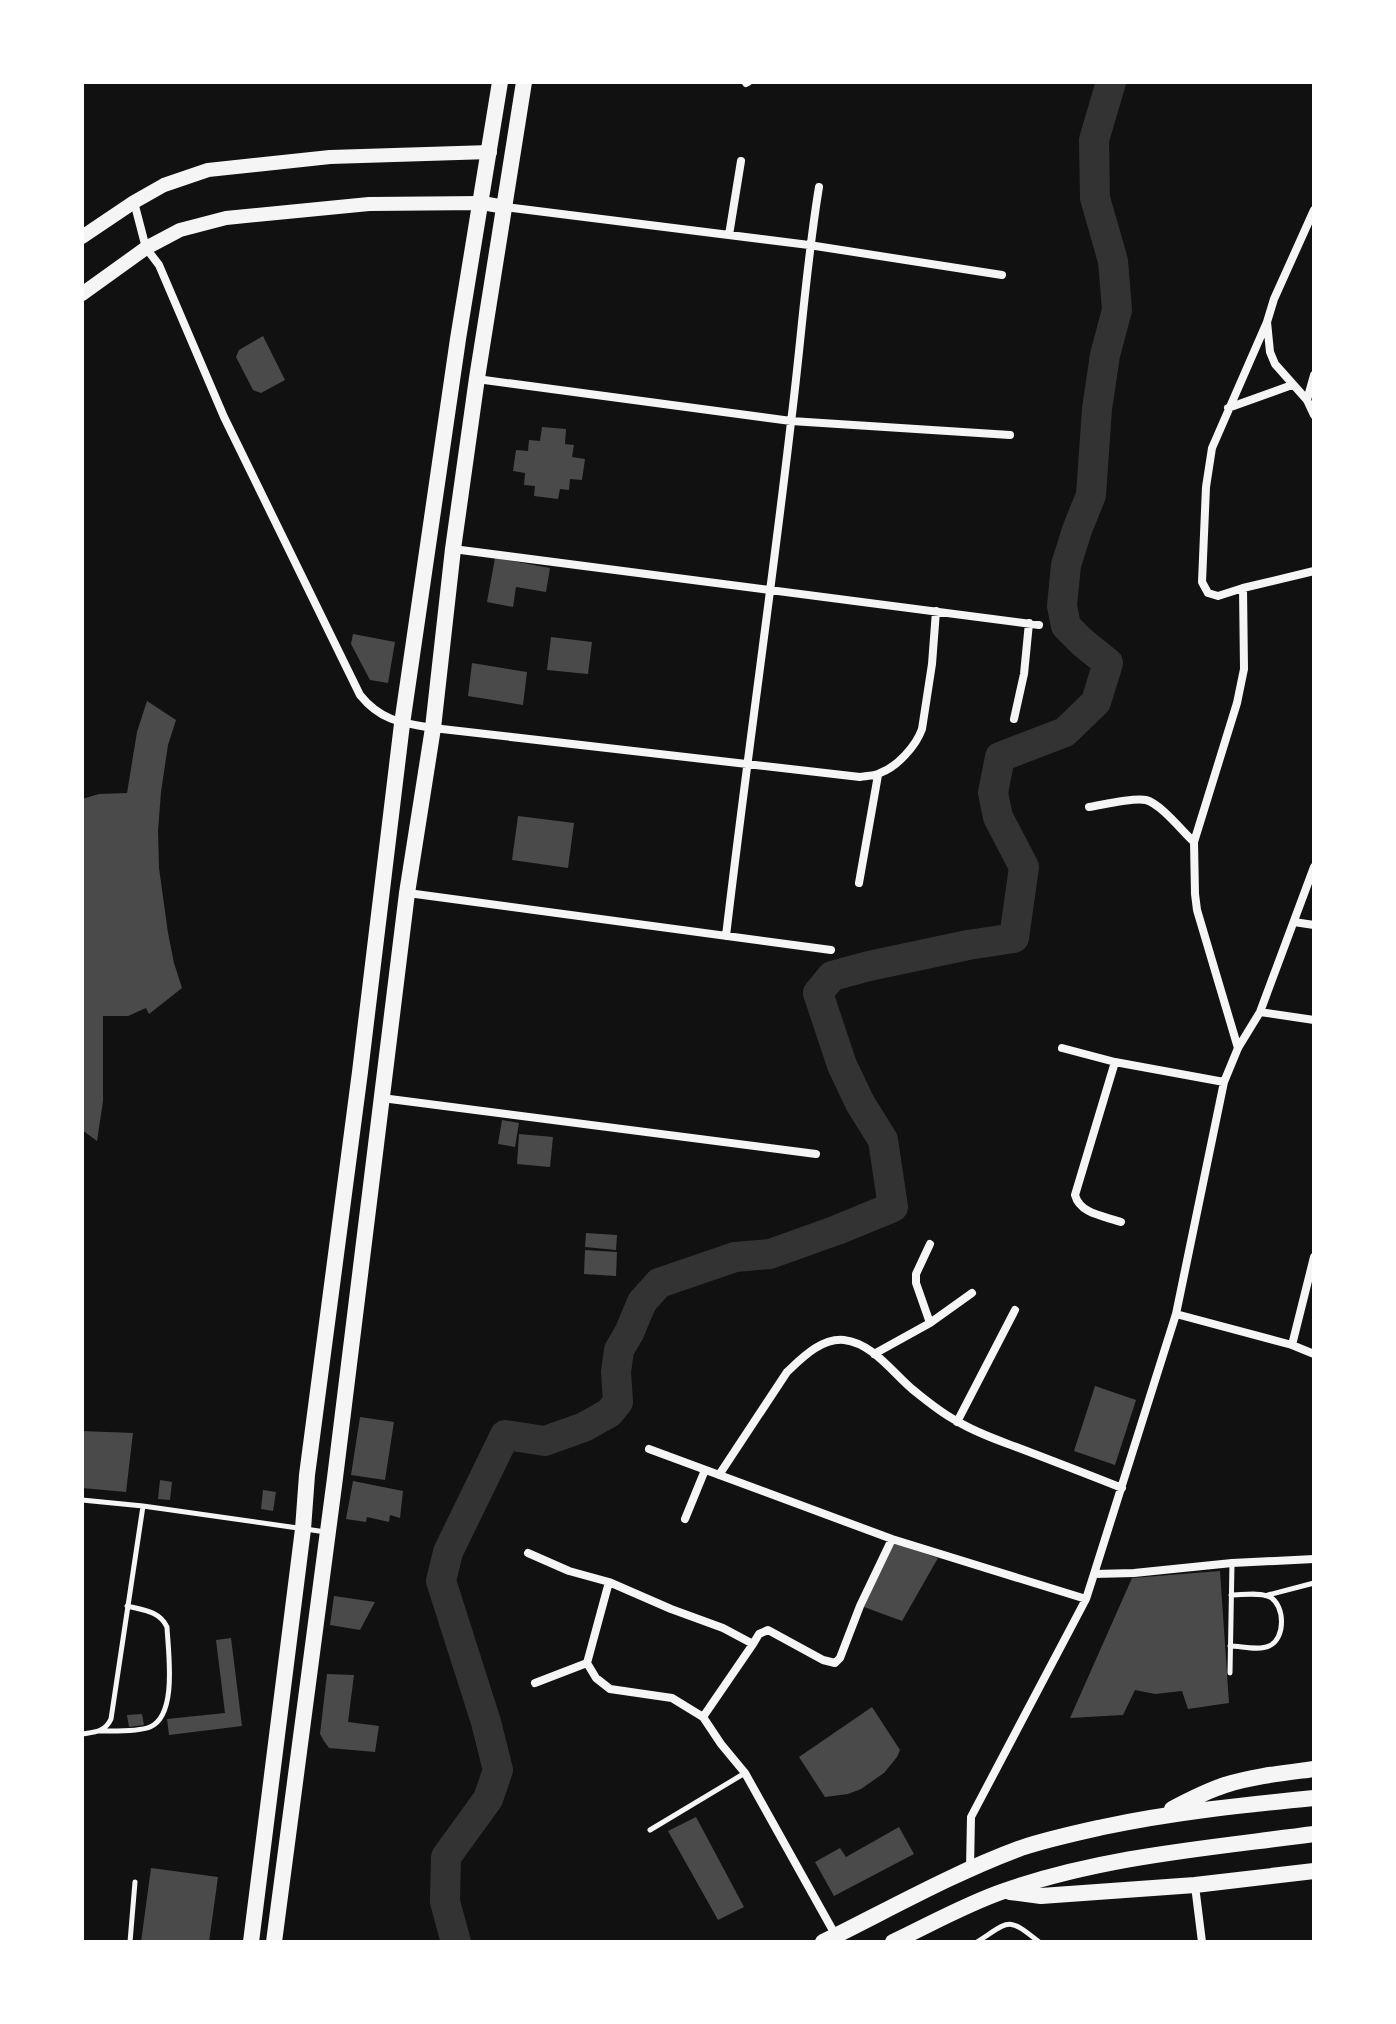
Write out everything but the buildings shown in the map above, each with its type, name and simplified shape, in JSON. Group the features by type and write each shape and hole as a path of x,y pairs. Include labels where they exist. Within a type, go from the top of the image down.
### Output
{"main road":[{"path":"251,1942 402,724 456,351 500,82"},
{"path":"274,1942 407,893 433,728 453,549 524,82"},
{"path":"360,1072 384,1075"},
{"path":"1159,1815 1227,1784 1314,1769"},
{"path":"830,1939 970,1869 1022,1848 1159,1815 1314,1798"},
{"path":"893,1942 981,1900 1076,1869 1136,1857 1314,1834"},
{"path":"1004,1891 1041,1896 1195,1885 1314,1871"}],"street":[{"path":"82,237 164,185 208,170 330,157 490,152"},
{"path":"729,235 741,161"},
{"path":"726,936 791,421 809,245 819,187"},
{"path":"134,202 146,248 159,265 224,417 360,695 369,707 381,715 402,724 433,728 860,777 878,775 899,761 922,729 936,611"},
{"path":"82,294 146,248 180,230 226,218 369,204 482,203 809,245 1002,275"},
{"path":"1314,210 1212,448 1206,487 1202,582 1208,593 1218,596 1314,571"},
{"path":"1267,322 1270,352 1275,364 1307,400 1314,415"},
{"path":"1307,400 1314,375"},
{"path":"477,378 791,421 1010,435"},
{"path":"1228,408 1292,385"},
{"path":"453,549 1039,625"},
{"path":"1238,1048 1197,910 1194,842 1237,703 1244,669 1243,588"},
{"path":"1014,719 1024,674 1029,623"},
{"path":"859,883 878,775"},
{"path":"1089,807 1149,800 1194,842"},
{"path":"970,1869 971,1817 1086,1599 1176,1314 1224,1082 1238,1048 1260,1012 1314,867"},
{"path":"407,893 831,950"},
{"path":"1294,922 1314,925"},
{"path":"1260,1012 1314,1020"},
{"path":"1062,1048 1115,1062 1224,1082"},
{"path":"1115,1062 1075,1195 1082,1209 1121,1222"},
{"path":"381,1098 816,1154"},
{"path":"930,1244 916,1274 916,1283 930,1323"},
{"path":"1292,1345 1314,1257"},
{"path":"874,1354 930,1323 972,1293"},
{"path":"957,1422 1015,1310"},
{"path":"1176,1314 1292,1345 1314,1354"},
{"path":"719,1475 787,1372 829,1341 841,1339 855,1342 874,1354 957,1422 1122,1488"},
{"path":"649,1449 892,1539 1086,1599"},
{"path":"685,1519 705,1470"},
{"path":"703,1717 759,1634 768,1630 823,1660 835,1663 840,1658 860,1606 892,1539"},
{"path":"528,1553 723,1628 753,1644"},
{"path":"1094,1574 1314,1559"},
{"path":"609,1582 587,1663 596,1678 610,1689 672,1698 703,1717 745,1773 830,1939"},
{"path":"535,1683 587,1663"},
{"path":"1195,1885 1202,1942"}],"lane":[{"path":"82,1500 327,1533"},
{"path":"99,1731 111,1719 143,1506"},
{"path":"1230,1673 1232,1563"},
{"path":"1231,1595 1267,1595 1314,1583"},
{"path":"1230,1646 1267,1648 1275,1642 1281,1633 1279,1607 1267,1595"},
{"path":"82,1734 148,1729 161,1717 171,1689 167,1627 163,1619 157,1614 127,1606"},
{"path":"650,1830 745,1773"},
{"path":"130,1942 135,1882"},
{"path":"977,1942 1009,1923 1039,1942"}],"waterway":[{"path":"456,1942 445,1902 446,1857 488,1799 498,1770 441,1581 448,1552 505,1435 545,1441 584,1427 609,1413 618,1402 616,1372 619,1350 642,1302 659,1283 735,1257 770,1254 893,1207 883,1140 860,1103 842,1065 818,993 832,976 968,945 1014,938 1024,867 998,817 993,793 1000,757 1065,732 1096,702 1108,663 1066,626 1062,606 1066,565 1091,495 1097,409 1105,355 1117,310 1113,261 1095,198 1094,140 1111,82"}]}
